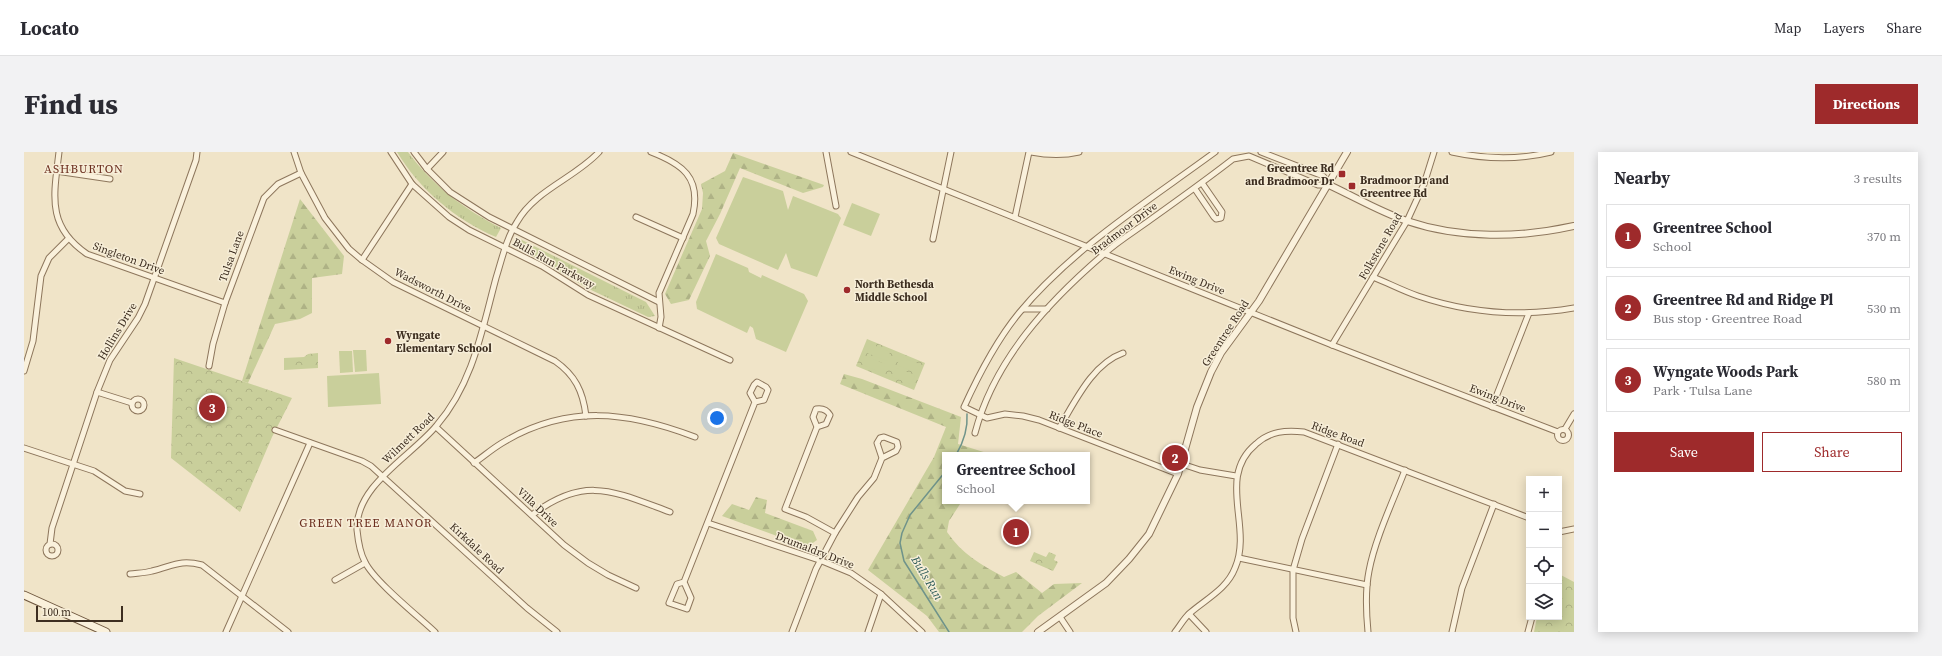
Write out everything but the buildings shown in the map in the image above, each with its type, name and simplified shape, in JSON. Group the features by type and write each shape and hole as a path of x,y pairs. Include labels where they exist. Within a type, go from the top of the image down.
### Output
{"main road":[{"path":"24,595 106,632"}],"street":[{"name":"Singleton Drive","path":"59,152 54,194 55,208 68,239 87,254 225,303"},
{"name":"Hollins Drive","path":"50,544 52,528 97,392 110,360 138,318 155,278 196,160 196,152"},
{"name":"Wadsworth Drive","path":"294,152 301,173 325,218 349,249 393,282 555,360 566,368 580,389 586,416"},
{"name":"Bulls Run Parkway","path":"391,152 412,184 449,217 469,230 542,266 588,295 730,360"},
{"name":"Bulls Run Parkway","path":"414,152 450,192 489,217 659,302"},
{"path":"427,168 443,152"},
{"name":"Wilmett Road","path":"435,632 377,578 365,563 358,542 358,516 366,496 384,476 436,427 451,408 465,384 475,359 505,247 517,221 536,200 581,168 599,152"},
{"path":"651,152 681,166 695,188 696,203 693,214 659,293 661,317 659,328"},
{"path":"826,152 836,206"},
{"name":"Ewing Drive","path":"851,152 1251,313 1558,432"},
{"path":"870,159 872,152"},
{"path":"933,239 951,152"},
{"path":"1015,217 1030,152 1045,155 1066,155 1079,152"},
{"name":"Bradmoor Drive","path":"964,407 990,356 1023,309 1086,246 1216,152"},
{"name":"Bradmoor Drive","path":"1261,152 1323,176 1329,185"},
{"name":"Greentree Road","path":"1038,632 1106,583 1130,560 1154,526 1182,464 1205,385 1222,353 1251,313 1348,152"},
{"name":"Folkstone Road","path":"1332,345 1407,221 1424,184 1434,152"},
{"path":"1452,152 1479,156 1509,157 1550,152"},
{"name":"Bradmoor Drive","path":"975,433 980,415 1010,356 1020,340 1047,309 1104,253 1195,189 1237,155 1245,154 1318,185 1329,185 1407,221 1450,230 1492,235 1532,233 1574,226"},
{"path":"56,171 110,179"},
{"name":"Tulsa Lane","path":"209,366 213,344 225,303 264,198 278,184 301,173"},
{"path":"1195,189 1214,217 1216,219 1221,218 1222,212 1202,183"},
{"path":"362,260 412,184"},
{"path":"636,218 683,238"},
{"path":"24,371 33,341 40,276 49,258 68,239"},
{"path":"1373,277 1417,296 1454,306 1507,313 1529,313 1574,308"},
{"path":"1023,309 1047,309"},
{"path":"1492,407 1529,313"},
{"path":"1059,428 1079,395 1095,374 1107,361 1123,353"},
{"path":"97,392 132,403"},
{"path":"684,582 677,584 669,603 686,609 691,598 684,582 755,402"},
{"name":"Ridge Place","path":"964,407 987,418 1005,414 1022,416 1059,428 1178,474"},
{"path":"1568,436 1565,440 1561,440 1558,437 1558,432 1565,429 1574,414"},
{"path":"474,463 502,443 528,430 557,420 586,416 611,415 637,418 661,424 695,437"},
{"name":"Villa Drive","path":"436,427 564,545 588,563 608,575 636,588"},
{"path":"817,427 785,510 806,517 835,533"},
{"path":"1565,429 1568,436 1574,439"},
{"name":"Kirkdale Road","path":"275,430 362,461 384,476 527,608 557,632"},
{"name":"Ridge Road","path":"1175,632 1189,614 1229,580 1239,558 1240,544 1236,476 1241,462 1249,449 1261,439 1275,432 1288,430 1304,432 1526,517"},
{"path":"792,632 816,569 822,561 835,533 858,497 874,478 882,458 877,443 880,438 884,437 897,442 898,447 896,451 882,458"},
{"path":"226,632 310,443"},
{"path":"1296,632 1293,618 1292,598 1293,570 1302,539 1338,444"},
{"path":"24,448 94,472 125,491 140,494"},
{"path":"1182,464 1200,470 1236,476"},
{"path":"1368,632 1365,607 1367,585 1375,550 1405,470"},
{"path":"532,515 560,497 577,492 593,490 619,493 670,512"},
{"path":"1452,632 1462,588 1494,504"},
{"name":"Drumaldry Drive","path":"708,523 822,561 851,573 881,594 922,632"},
{"path":"1562,531 1574,529"},
{"path":"1239,558 1367,585"},
{"path":"130,574 151,572 180,562 188,561 209,568 288,632"},
{"path":"335,580 365,563"},
{"path":"868,632 881,594"},
{"path":"1189,614 1206,632"},
{"path":"1060,617 1070,632"},
{"path":"1528,632 1531,620"}],"green space":[{"path":"397,152 408,152 428,176 450,196 474,213 501,228 496,237 467,222 427,191 406,166"},
{"path":"733,153 824,185 823,187 803,193 740,168 720,214 706,241 710,256 689,300 671,304 665,294 702,209 703,193 701,184 725,171"},
{"path":"743,177 783,191 788,210 793,196 838,214 841,218 817,277 791,268 786,253 778,270 719,244 716,238"},
{"path":"300,199 344,256 342,274 312,278 312,313 300,319 275,324 248,383 242,381"},
{"path":"852,203 880,214 871,236 843,225"},
{"path":"520,239 646,302 655,316 648,317 589,289 517,247"},
{"path":"716,254 748,268 749,272 761,278 762,275 804,294 808,301 786,352 756,339 753,328 750,326 747,333 697,309 696,302"},
{"path":"867,339 925,363 914,390 856,366"},
{"path":"871,344 890,352 887,361 867,353"},
{"path":"353,350 366,350 367,371 355,372"},
{"path":"339,351 352,351 353,372 340,373"},
{"path":"318,353 318,368 284,370 284,358 304,357 308,354"},
{"path":"866,356 885,364 882,373 863,365"},
{"path":"900,356 919,364 916,373 897,365"},
{"path":"174,358 292,398 272,437 240,512 171,458"},
{"path":"896,368 915,375 911,384 892,377"},
{"path":"379,373 381,404 328,407 327,376"},
{"path":"844,374 862,379 961,417 958,444 984,452 942,452 942,504 960,504 949,521 947,532 959,547 980,563 1004,577 1016,572 1042,593 1054,584 1082,583 1038,616 1022,632 939,632 927,616 868,570 934,457 946,427 840,384"},
{"path":"756,497 767,500 765,513 813,531 817,540 807,547 722,516 732,504 749,510"},
{"path":"1034,552 1046,557 1049,552 1056,555 1054,560 1058,562 1053,571 1030,561"},
{"path":"1562,576 1574,582 1574,632 1534,632 1536,620 1562,620"}],"waterway":[{"name":"Bulls Run","path":"958,452 967,425 967,414"},
{"name":"Bulls Run","path":"942,476 910,515 902,533 900,543 904,561 949,632"}],"place":[{"name":"Greentree Rd and Bradmoor Dr","path":"1342,174"},
{"name":"Bradmoor Dr and Greentree Rd","path":"1352,186"},
{"name":"North Bethesda Middle School","path":"847,290"},
{"name":"Wyngate Elementary School","path":"388,341"},
{"name":"Wyngate Woods Park","path":"212,408"},
{"name":"Greentree Rd and Ridge Pl","path":"1175,458"},
{"name":"Greentree School","path":"1016,532"}],"district":[{"name":"ASHBURTON","path":"84,169"},
{"name":"GREEN TREE MANOR","path":"366,523"}]}
